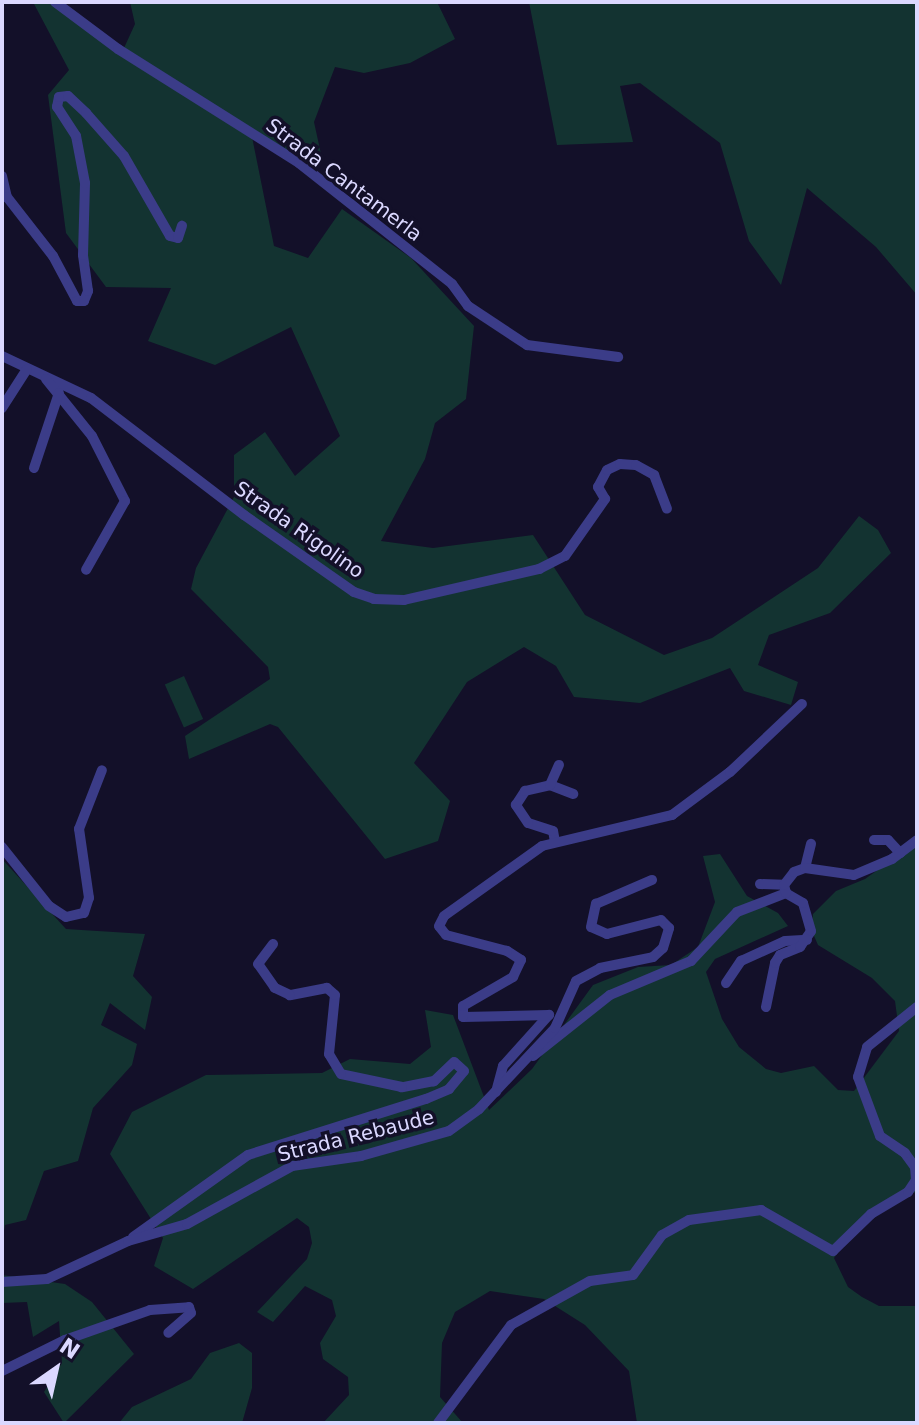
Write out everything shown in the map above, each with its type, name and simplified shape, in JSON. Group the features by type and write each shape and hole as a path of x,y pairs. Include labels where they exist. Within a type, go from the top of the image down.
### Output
{"street":[{"name":"Strada Cantamerla","path":"55,2 105,40 299,163 452,284 468,306 527,345 618,357"},
{"path":"2,176 4,198 53,256 69,293 84,301 88,291 83,255 85,183 76,136 57,107 59,97 68,96 124,156 170,236 178,238 182,226"},
{"name":"Strada Rigolino","path":"2,356 103,406 244,515 354,592 374,599 404,600 539,569 565,556 605,499 598,487 607,470 620,464 654,475 667,509"},
{"path":"2,406 27,369"},
{"path":"44,376 92,436 125,501 86,570"},
{"path":"34,468 59,393"},
{"path":"496,1092 503,1066 549,1015 463,1017 463,1006 513,977 521,960 507,951 449,936 440,924 508,868 555,842 672,815 730,772 802,704"},
{"path":"550,785 559,765"},
{"path":"2,847 49,906 66,917 84,913 89,898 79,829 102,770"},
{"path":"555,842 553,831 528,823 516,805 525,791 550,785 573,794"},
{"path":"874,840 888,840 900,853"},
{"path":"524,1061 555,1044 610,995 691,961 737,912 785,889 794,872 805,868 854,875 900,853 917,840"},
{"path":"805,868 811,844"},
{"name":"Strada Rebaude","path":"2,1282 47,1279 128,1241 187,1224 292,1166 361,1156 449,1131 496,1092 555,1028 576,981 600,968 653,957 663,948 669,928 661,920 607,934 591,927 596,904 652,880"},
{"path":"760,884 785,889 803,903 811,916 807,940 775,963 766,1007"},
{"path":"726,983 741,961 785,941 807,940"},
{"path":"128,1241 248,1155 426,1099 449,1089 463,1074 462,1064 454,1062 434,1081 402,1087 372,1085 341,1074 329,1054 335,995 327,988 290,995 275,988 258,964 273,944"},
{"path":"438,1423 511,1325 590,1281 633,1275 662,1235 689,1220 761,1210 833,1251 916,1180 905,1153 880,1136 858,1077 867,1047 917,1007"},
{"path":"2,1382 6,1369 65,1340 150,1310 189,1307 191,1313 168,1333"}],"green space":[{"path":"33,2 60,2 124,48 135,24 130,2 437,2 455,39 410,63 364,73 335,67 314,122 321,154 308,165 251,132 274,246 308,258 342,209 411,258 474,326 466,399 435,423 425,459 381,541 433,548 533,535 585,615 664,655 712,638 818,568 859,516 878,530 891,553 830,613 769,635 758,665 798,682 791,705 744,691 730,668 640,703 574,697 556,666 524,647 467,682 414,763 450,801 438,841 385,859 278,727 270,724 189,759 185,736 270,679 268,667 191,589 196,568 234,497 234,455 265,432 295,476 340,436 291,327 215,365 148,341 171,288 106,287 66,233 48,95 69,70"},
{"path":"529,2 917,2 917,295 876,247 807,188 781,285 749,241 720,143 640,83 620,86 633,142 557,145"},
{"path":"184,676 203,719 184,727 165,685"},
{"path":"917,842 917,1193 902,1191 853,1231 834,1258 848,1287 862,1297 879,1306 917,1306 917,1423 637,1423 629,1371 585,1325 544,1299 490,1291 455,1312 442,1343 440,1397 463,1423 323,1423 349,1395 348,1377 323,1359 320,1343 336,1316 332,1300 305,1286 273,1322 257,1312 307,1259 312,1243 309,1227 297,1218 193,1289 154,1266 163,1238 110,1154 132,1112 206,1075 322,1073 350,1059 410,1064 431,1047 425,1010 453,1015 489,1110 532,1069 593,985 638,967 671,965 698,947 715,902 703,856 720,854 747,896 778,913 788,926 715,959 706,972 722,1019 739,1047 766,1069 781,1073 814,1066 838,1090 854,1091 899,1031 895,1001 872,978 818,945 811,929 813,914 836,891 865,879"},
{"path":"2,859 66,929 145,934 133,976 152,997 145,1030 110,1003 101,1025 137,1044 132,1065 93,1108 78,1161 44,1171 26,1220 5,1225 2,1242"},
{"path":"2,1275 65,1284 92,1302 134,1354 64,1423 44,1392 62,1363 59,1321 33,1337 27,1302 2,1303"},
{"path":"239,1343 252,1353 252,1388 242,1423 119,1423 132,1407 191,1379 210,1353"}]}
